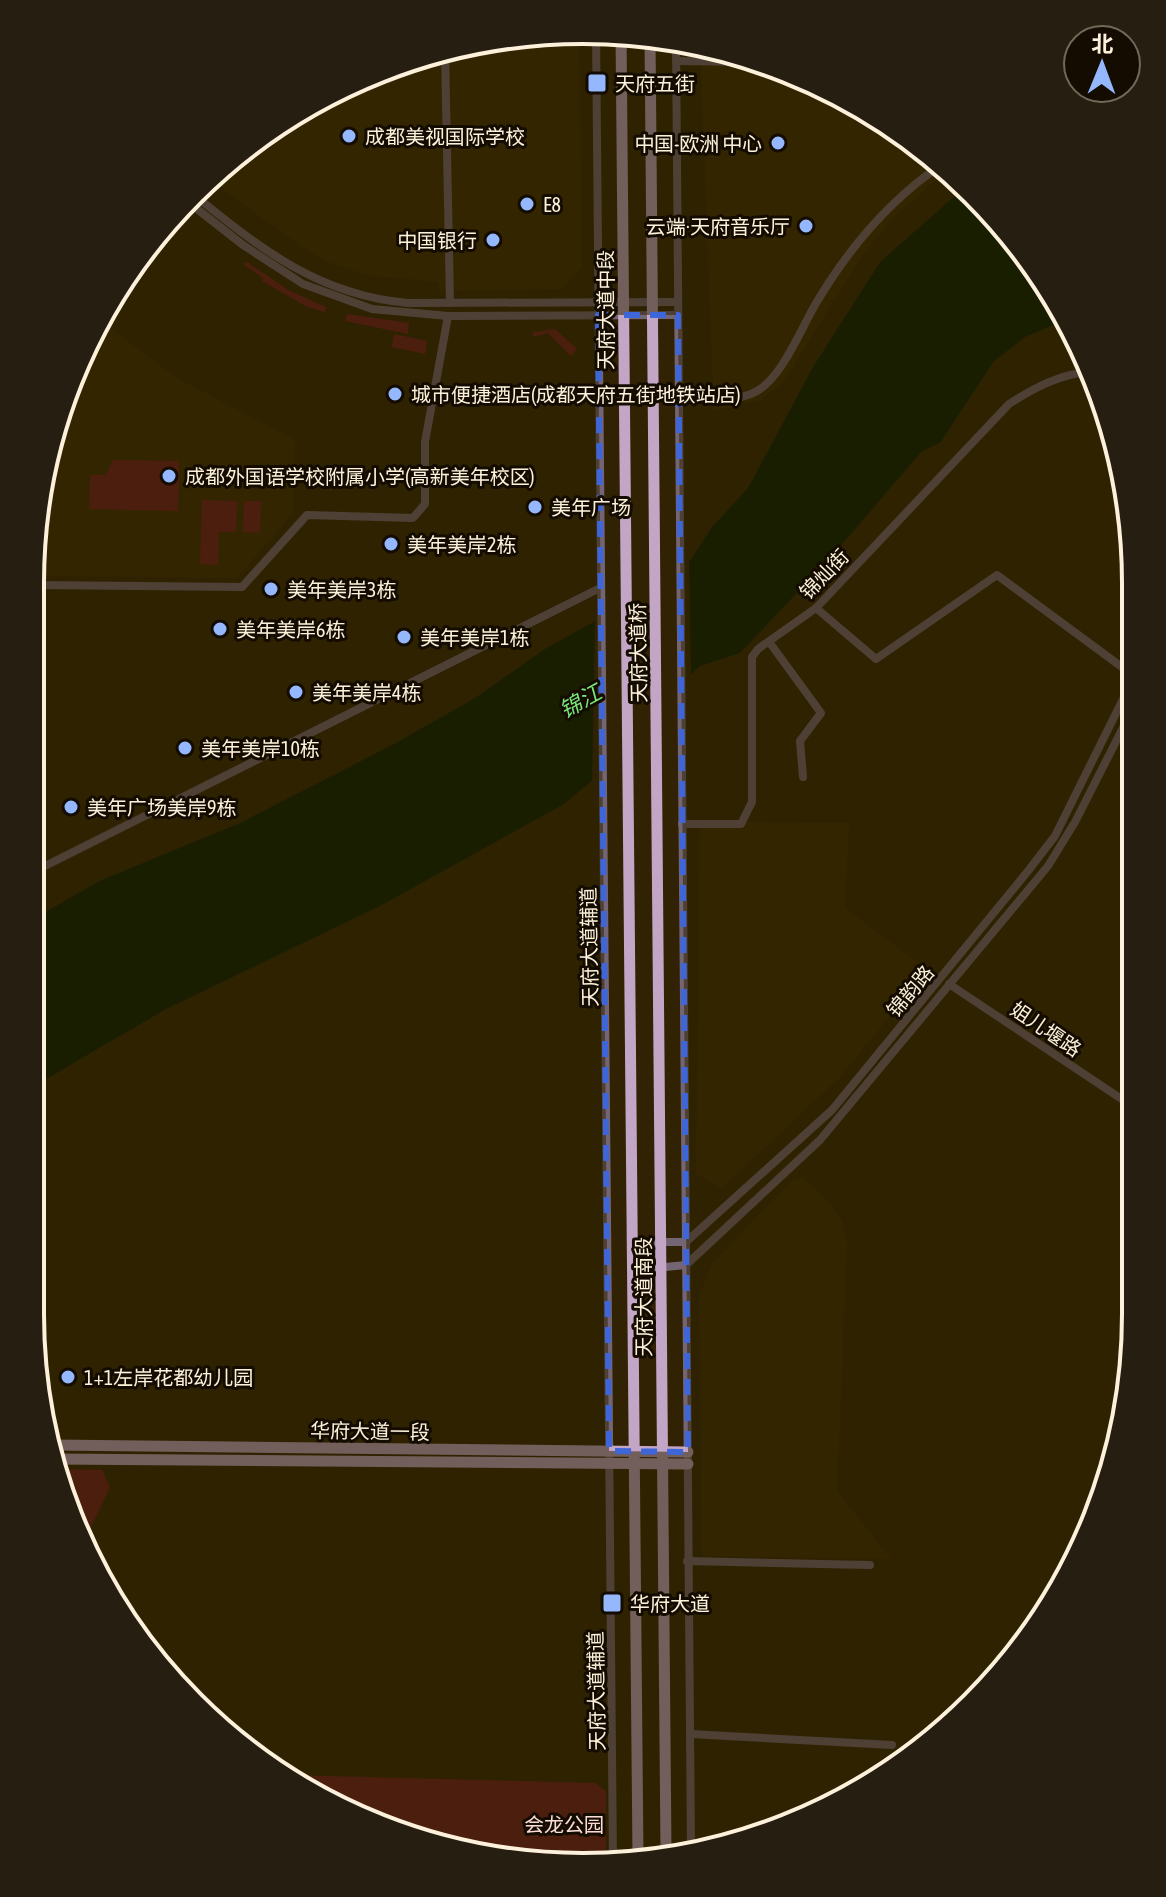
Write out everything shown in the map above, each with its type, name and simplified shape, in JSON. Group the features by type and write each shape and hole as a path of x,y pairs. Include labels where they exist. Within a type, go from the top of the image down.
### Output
{"main road":[{"name":"天府大道中段","path":"621,45 628,773"},
{"path":"650,49 653,315"},
{"name":"天府大道桥","path":"653,315 656,741"},
{"name":"天府大道南段","path":"656,741 666,1846"},
{"name":"天府大道南段","path":"628,773 638,1850"},
{"name":"华府大道一段","path":"60,1445 688,1458"},
{"path":"64,1459 609,1457"}],"street":[{"name":"天府大道辅道","path":"596,44 613,1852"},
{"path":"676,52 691,1842"},
{"path":"445,61 450,303"},
{"path":"676,61 721,62"},
{"path":"678,396 719,400 758,391 793,346 815,304 872,225 903,190 931,172"},
{"path":"203,201 272,256 330,285 371,300 450,303 678,302"},
{"path":"196,208 243,245 323,293 372,309 448,316 678,315"},
{"path":"44,585 242,587 307,515 413,518 425,504 425,442 448,316"},
{"name":"锦灿街","path":"682,824 741,824 749,810 752,802 752,657 816,608 993,418 1032,389 1062,377 1080,374"},
{"path":"816,608 876,659 997,575 1122,668"},
{"path":"44,866 600,588"},
{"path":"770,643 821,713 800,741 803,777"},
{"name":"锦韵路","path":"686,1242 832,1110 942,979 1055,836 1122,701"},
{"name":"锦韵路","path":"686,1265 820,1140 1048,866 1075,822 1122,730"},
{"name":"姐儿堰路","path":"942,979 1122,1099"},
{"path":"634,1242 686,1242"},
{"path":"634,1270 661,1270 686,1265"},
{"path":"687,1561 870,1565"},
{"path":"690,1734 892,1745"}],"highlighted area":[{"path":"598,315 678,315 688,1452 609,1451"}],"shaded area":[{"path":"579,44 582,267 561,289 439,291 438,282 368,275 328,262 299,245 219,186 284,135 314,116 377,85 443,62 478,54"},
{"path":"700,57 756,73 821,100 882,135 938,178 893,218 862,256 784,381 761,400 714,411"},
{"name":"成都外国语学校附属小学(高新美年校区)","path":"109,327 175,377 295,440 293,513 237,578 44,576 49,513 62,443 85,377"},
{"path":"700,822 849,823 845,908 928,970 839,1078 722,1188 696,1174"},
{"path":"802,1177 827,1200 842,1221 847,1241 837,1491 891,1559 702,1556 699,1296 712,1264 793,1180"}],"green space":[{"path":"247,262 288,290 326,307 325,312 307,307 262,281 263,278 243,264"},
{"path":"347,314 409,323 408,334 345,321"},
{"path":"555,329 577,349 571,356 548,333 533,337 533,332"},
{"path":"394,334 427,341 425,354 392,347"},
{"path":"113,460 179,461 178,511 89,509 90,475 106,475"},
{"path":"202,500 237,501 236,532 219,532 218,565 200,564"},
{"path":"244,501 261,501 260,533 243,532"},
{"path":"67,1469 102,1470 110,1487 90,1530"},
{"name":"会龙公园","path":"304,1775 595,1783 606,1791 606,1852 548,1852 443,1835 377,1812"}],"water":[{"name":"锦江","path":"956,195 1011,255 1055,324 1025,337 994,361 940,443 922,451 832,556 740,653 700,666 642,721 599,775 564,804 382,905 166,1009 44,1080 44,913 99,881 240,823 394,744 475,698 545,649 640,596 691,559 712,527 748,488 813,367 880,262"}],"pier":[{"path":"689,555 691,679 645,723 619,759 592,786 595,620"}],"place":[{"name":"天府五街","path":"597,83"},
{"name":"成都美视国际学校","path":"349,136"},
{"name":"中国-欧洲 中心","path":"778,143"},
{"name":"E8","path":"527,204"},
{"name":"云端·天府音乐厅","path":"806,226"},
{"name":"中国银行","path":"493,240"},
{"name":"城市便捷酒店(成都天府五街地铁站店)","path":"395,394"},
{"name":"成都外国语学校附属小学(高新美年校区)","path":"169,476"},
{"name":"美年广场","path":"535,507"},
{"name":"美年美岸2栋","path":"391,544"},
{"name":"美年美岸3栋","path":"271,589"},
{"name":"美年美岸6栋","path":"220,629"},
{"name":"美年美岸1栋","path":"404,637"},
{"name":"美年美岸4栋","path":"296,692"},
{"name":"美年美岸10栋","path":"185,748"},
{"name":"美年广场美岸9栋","path":"71,807"},
{"name":"1+1左岸花都幼儿园","path":"68,1377"},
{"name":"华府大道","path":"612,1603"}]}
